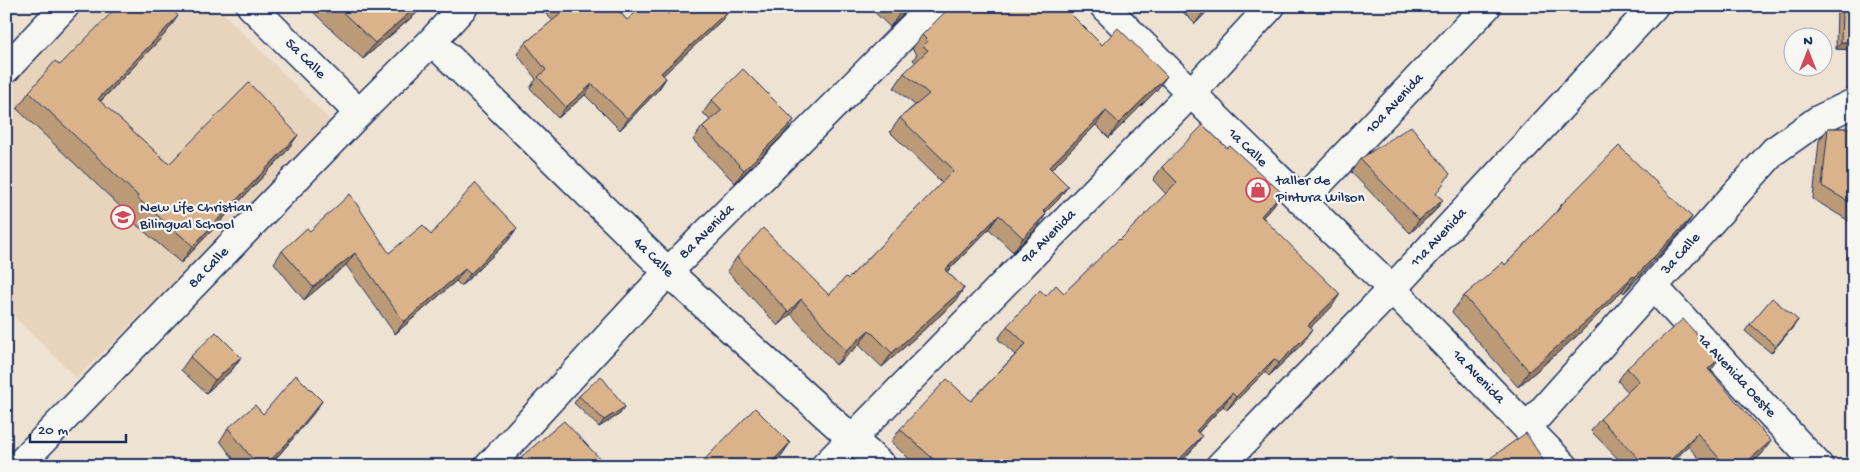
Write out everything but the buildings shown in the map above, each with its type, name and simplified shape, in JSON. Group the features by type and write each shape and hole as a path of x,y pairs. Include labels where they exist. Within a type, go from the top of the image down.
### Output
{"street":[{"path":"6,69 65,6"},
{"name":"5a Calle","path":"251,6 359,113"},
{"name":"8a Calle","path":"18,466 464,6"},
{"name":"8a Avenida","path":"489,466 668,272 933,6"},
{"name":"1a Calle","path":"1104,6 1191,94 1392,289"},
{"name":"9a Avenida","path":"825,466 1191,94 1271,6"},
{"name":"10a Avenida","path":"1302,201 1487,6"},
{"name":"11a Avenida","path":"1220,466 1392,289 1654,6"},
{"name":"4a Calle","path":"432,41 668,272 882,466"},
{"name":"3a Calle","path":"1527,428 1774,151 1818,120 1854,104"},
{"name":"1a Avenida Oeste","path":"1653,286 1819,466"},
{"name":"1a Avenida","path":"1392,289 1564,466"}],"shaded area":[{"name":"New Life Christian Bilingual School","path":"87,6 216,6 334,124 77,378 6,309 6,89"}],"place":[{"name":"taller de Pintura Wilson","path":"1258,190"},
{"name":"New Life Christian Bilingual School","path":"123,217"}]}
